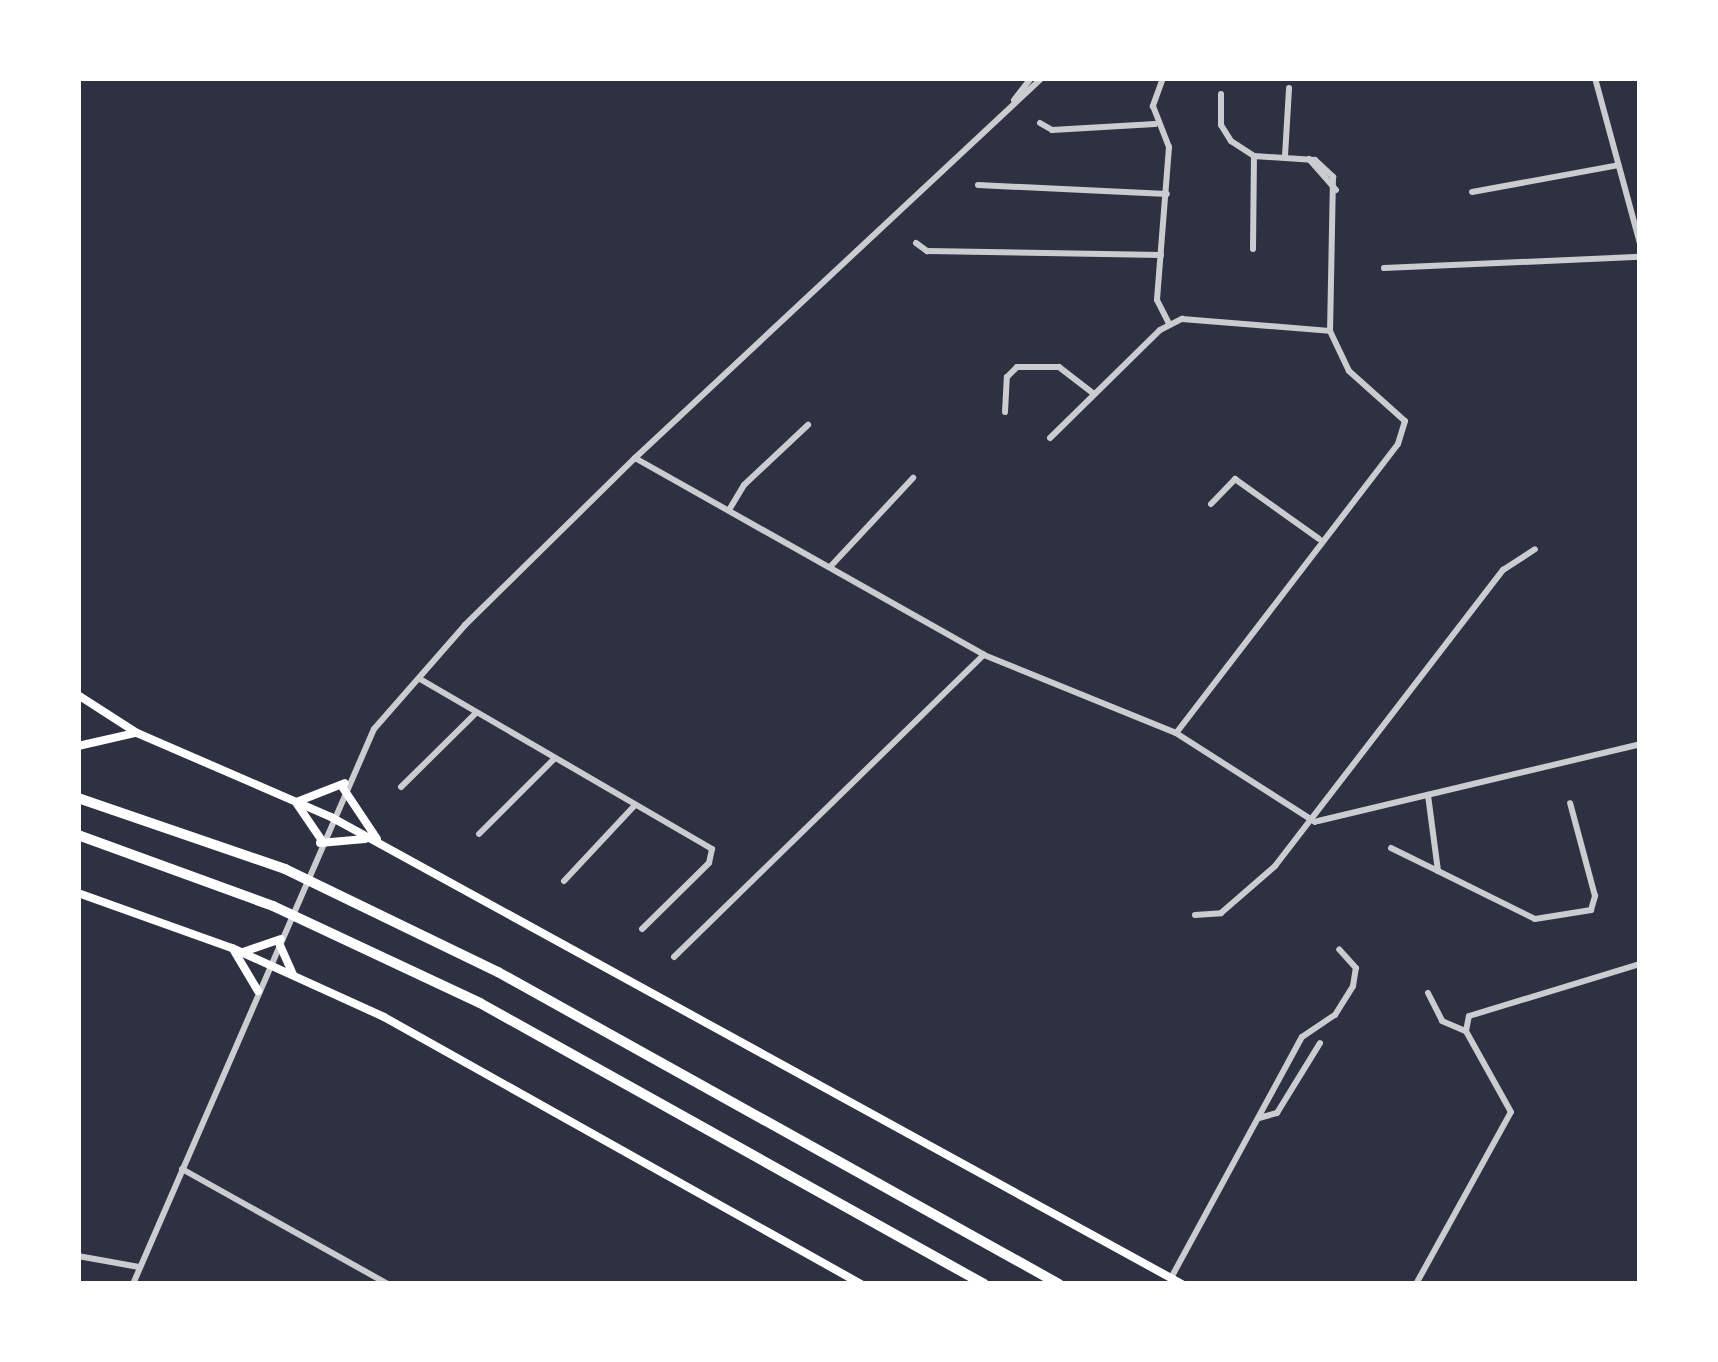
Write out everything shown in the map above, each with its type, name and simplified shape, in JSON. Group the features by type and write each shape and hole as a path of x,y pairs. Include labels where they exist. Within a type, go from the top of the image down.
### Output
{"highway":[{"path":"78,798 285,869 498,972 1059,1284"},
{"path":"78,836 273,906 480,1004 984,1284"}],"main road":[{"path":"78,695 136,733 331,817 1182,1284"},
{"path":"78,746 136,733"},
{"path":"294,802 344,786 382,845"},
{"path":"294,802 320,843 372,839"},
{"path":"78,893 232,947 469,1061 861,1284"},
{"path":"243,952 281,939 294,976"},
{"path":"232,947 258,991"}],"street":[{"path":"1013,104 1031,78"},
{"path":"133,1284 364,742 419,679 635,458 1042,78"},
{"path":"1163,78 1155,124 1169,147 1157,300 1169,324"},
{"path":"1595,78 1640,244"},
{"path":"1285,156 1289,88"},
{"path":"1176,733 1405,427 1391,403 1349,371 1330,331 1336,190 1326,166 1309,159 1254,156 1223,133 1221,94"},
{"path":"1040,123 1090,130 1155,124"},
{"path":"1253,248 1254,156"},
{"path":"1472,192 1618,165"},
{"path":"978,184 1167,194"},
{"path":"916,244 927,251 1161,255"},
{"path":"1384,268 1640,256"},
{"path":"1049,437 1169,324 1330,331"},
{"path":"1005,412 1007,377 1017,367 1058,367 1094,394"},
{"path":"729,510 743,485 808,425"},
{"path":"635,458 984,655 1176,733 1315,822 1640,744"},
{"path":"830,567 913,478"},
{"path":"1211,504 1235,479 1319,539"},
{"path":"1195,916 1221,913 1315,822 1503,570 1535,549"},
{"path":"674,957 984,655"},
{"path":"419,679 713,854 642,929"},
{"path":"401,787 475,714"},
{"path":"479,834 554,759"},
{"path":"1428,795 1438,872"},
{"path":"1391,848 1535,920 1591,910 1595,896 1570,802"},
{"path":"564,881 635,805"},
{"path":"1171,1278 1302,1037 1335,1015 1353,986 1356,968 1339,949"},
{"path":"1466,1031 1478,1010 1640,964"},
{"path":"1416,1284 1511,1112 1466,1031 1442,1021 1428,993"},
{"path":"1259,1118 1277,1114 1321,1043"},
{"path":"182,1169 388,1284"},
{"path":"78,1256 140,1267"}]}
